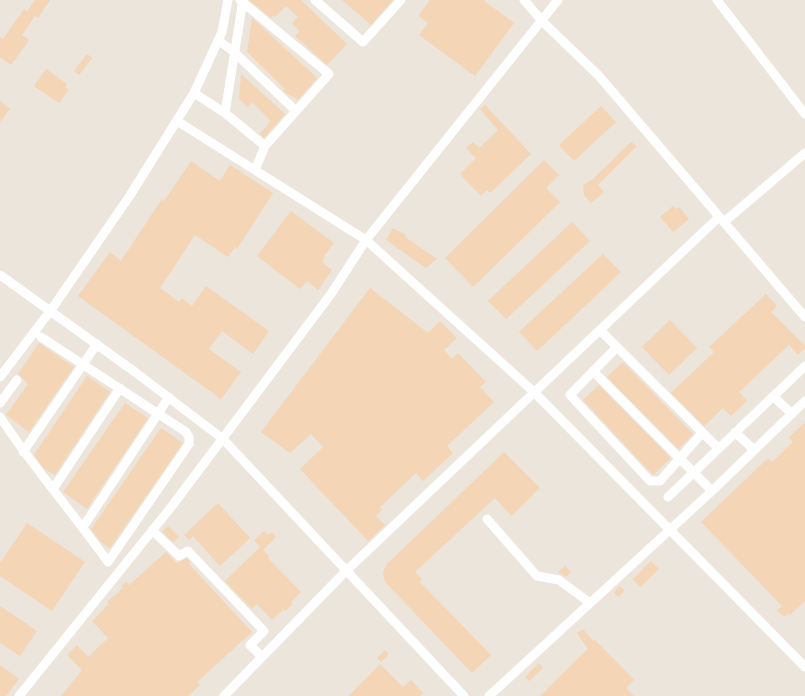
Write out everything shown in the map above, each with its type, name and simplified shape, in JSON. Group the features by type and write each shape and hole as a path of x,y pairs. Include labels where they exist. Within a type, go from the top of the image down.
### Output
{"street":[{"path":"0,377 51,310 129,197 194,93 222,32 228,0"},
{"path":"315,0 363,42 401,0"},
{"path":"524,0 542,21 599,76 805,317"},
{"path":"19,696 223,439 331,294 366,240 558,0"},
{"path":"717,0 805,114"},
{"path":"225,113 242,1"},
{"path":"242,1 329,74 265,146 255,170"},
{"path":"218,40 234,52 296,111"},
{"path":"194,93 225,113 265,146"},
{"path":"177,121 366,240 535,393 805,667"},
{"path":"224,696 346,571 600,330 722,219 805,153"},
{"path":"0,275 51,310 223,439 464,696"},
{"path":"600,330 718,448"},
{"path":"0,417 23,452 83,527 108,562 190,442 189,436 186,432 158,413 41,337"},
{"path":"23,452 97,344"},
{"path":"617,347 570,395 650,481 660,481 702,433"},
{"path":"668,497 694,474 718,448 805,366"},
{"path":"593,372 712,491"},
{"path":"0,403 17,380"},
{"path":"53,489 120,388"},
{"path":"773,396 792,414"},
{"path":"83,527 169,397"},
{"path":"489,696 712,491 805,401"},
{"path":"735,432 754,450"},
{"path":"487,519 537,576 559,580 590,603"},
{"path":"152,530 179,556 188,551 264,630 250,645 262,657"}],"shaded area":[{"path":"0,0 805,0 805,696 0,696"}],"building":[{"path":"35,0 50,0 38,18 35,16 22,35 29,40 11,65 0,57 0,37 3,39 24,9 27,12"},
{"path":"249,0 301,0 347,44 327,65 295,36 300,31 292,23 298,17 286,6 275,17 273,15 271,18"},
{"path":"342,0 393,0 371,25"},
{"path":"430,0 483,0 514,23 475,76 419,35 428,23 418,16"},
{"path":"252,18 317,78 298,100 283,91 285,89 247,52"},
{"path":"87,54 92,58 79,75 74,71"},
{"path":"46,69 67,84 65,87 69,90 59,103 34,86"},
{"path":"241,74 285,114 264,138 260,134 271,121 252,102 248,107 239,99"},
{"path":"0,101 10,109 0,122"},
{"path":"485,105 531,154 490,193 487,190 481,196 460,174 476,158 466,148 473,142 479,148 498,130 480,109"},
{"path":"601,106 616,122 574,161 559,145"},
{"path":"631,142 637,146 598,185 604,192 591,203 584,195 583,185 593,179"},
{"path":"544,160 559,175 546,188 560,202 473,287 445,258"},
{"path":"191,161 220,181 230,165 273,193 237,249 235,247 228,257 195,235 160,288 179,302 182,298 192,306 206,286 269,331 253,354 222,331 209,349 241,372 221,399 78,296 110,252 121,261 162,199 164,201"},
{"path":"673,206 676,209 679,207 689,219 673,232 660,217"},
{"path":"291,211 334,243 324,256 325,257 322,262 332,270 318,290 307,281 300,289 257,256"},
{"path":"572,222 590,241 506,319 488,301"},
{"path":"393,228 406,235 405,237 437,259 426,268 386,240"},
{"path":"603,254 621,272 537,351 519,332"},
{"path":"370,288 428,333 440,321 457,338 444,350 452,359 458,353 486,382 480,387 494,402 447,446 453,453 423,481 416,473 380,507 382,510 376,516 385,525 368,541 300,469 323,447 311,434 290,453 261,432"},
{"path":"766,294 777,306 771,312 805,346 805,348 798,355 789,345 739,392 747,401 731,416 723,408 704,426 671,393 714,352 709,347"},
{"path":"670,320 697,348 669,375 642,347"},
{"path":"39,343 74,367 29,432 6,415 28,384 18,374"},
{"path":"623,362 693,434 678,449 607,377"},
{"path":"87,376 110,392 55,475 44,469 34,455"},
{"path":"599,385 670,457 670,459 653,475 583,400"},
{"path":"125,403 148,418 87,509 63,492"},
{"path":"805,422 805,601 790,615 788,613 784,617 777,610 782,606 701,522 768,458 772,462 793,442 789,437"},
{"path":"161,428 183,443 110,548 101,542 91,529"},
{"path":"504,452 540,488 511,516 495,498 415,572 422,579 420,582 491,655 472,673 385,582 383,573 386,565"},
{"path":"218,503 250,538 220,566 193,536 189,540 184,535"},
{"path":"27,523 85,562 52,611 0,576 0,563"},
{"path":"168,526 179,537 173,542 162,532"},
{"path":"264,531 268,535 272,532 276,537 263,550 269,556 268,558 301,592 291,602 293,604 285,611 284,609 272,620 257,604 252,609 225,581 260,547 254,540"},
{"path":"166,552 176,563 187,558 190,562 189,564 252,632 197,682 200,685 188,696 61,696 82,670 67,655 77,645 88,657 108,638 92,621 109,604 107,602 123,588 121,586 126,582 129,585"},
{"path":"651,561 659,569 640,587 633,579"},
{"path":"565,566 571,572 566,577 558,572"},
{"path":"620,586 625,591 618,597 614,592"},
{"path":"0,606 37,631 20,656 0,643"},
{"path":"583,629 593,641 595,640 634,680 626,688 634,696 540,696 588,649 577,633"},
{"path":"385,650 389,654 381,662 377,658"},
{"path":"539,663 543,668 529,681 525,677"},
{"path":"380,664 403,687 411,680 423,693 420,696 349,696"},
{"path":"0,665 19,679 6,696 0,696"}]}
